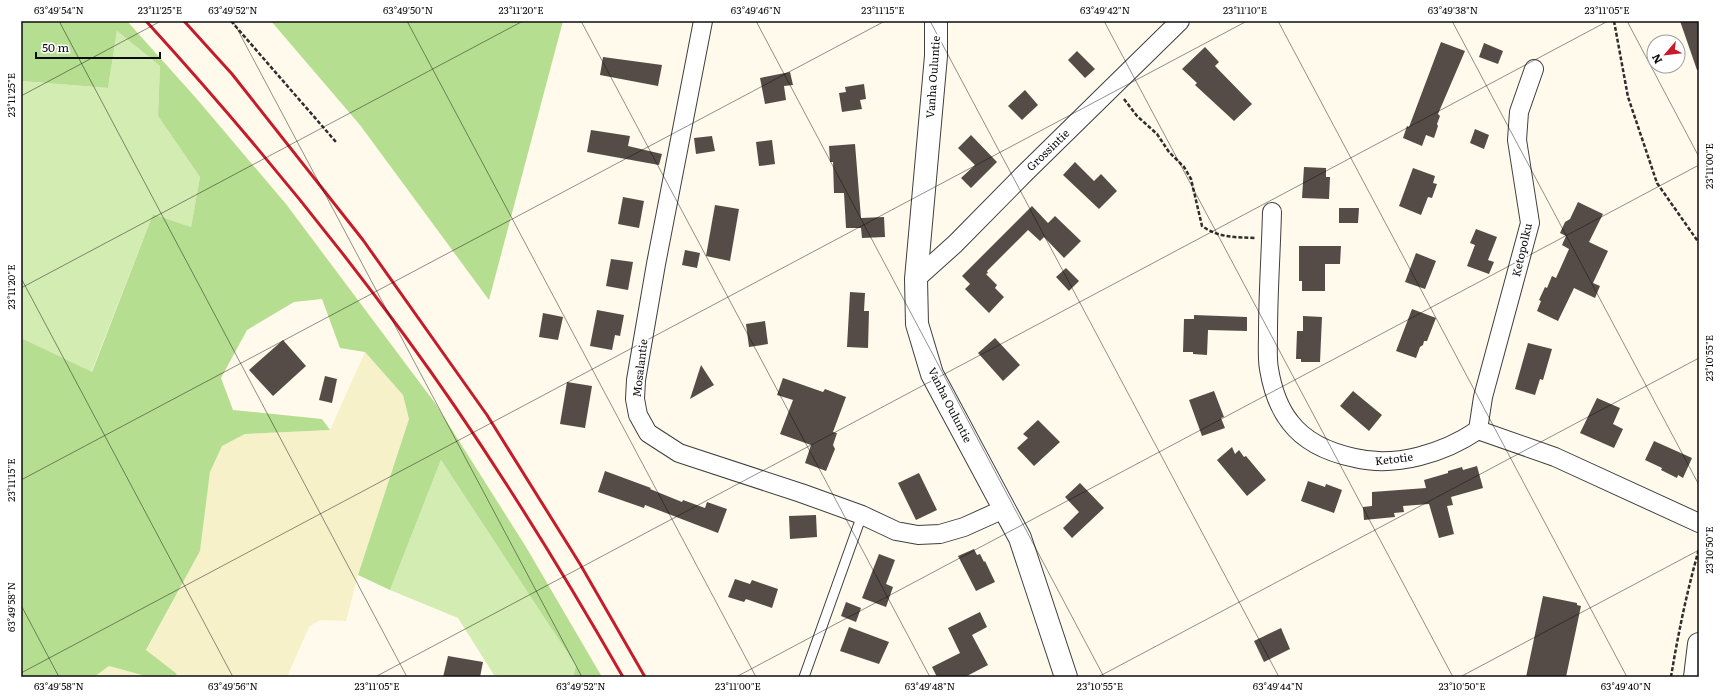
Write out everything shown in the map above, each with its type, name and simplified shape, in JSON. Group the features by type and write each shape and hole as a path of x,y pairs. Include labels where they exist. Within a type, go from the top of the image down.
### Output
{"street":[{"name":"Mosalantie","path":"702,21 656,264 636,380 635,400 638,415 648,432 679,453 801,493 862,515 896,531 918,535 940,534 964,527 1004,509"},
{"name":"Vanha Ouluntie","path":"936,21 936,56 916,279 917,324 932,374 1020,538 1066,677"},
{"name":"Grossintie","path":"916,279 955,244 1180,21"},
{"name":"Ketopolku","path":"1478,430 1483,397 1530,223 1517,140 1519,112 1534,69"},
{"name":"Ketotie","path":"1272,212 1268,320 1269,368 1277,397 1290,422 1311,441 1339,455 1370,462 1400,460 1435,451 1461,441 1478,430"},
{"path":"1478,430 1555,457 1699,523"},
{"path":"1695,677 1699,644"}],"lane":[{"path":"804,677 862,515"}],"path":[{"path":"231,21 336,142"},
{"path":"1614,21 1628,97 1657,184 1699,243"},
{"path":"1115,85 1137,116 1157,134 1169,152 1184,167 1191,180 1202,226 1211,232 1223,236 1271,239"},
{"path":"1671,677 1676,641 1691,576 1699,549"}],"shaded area":[{"path":"365,352 403,395 409,419 358,575 346,621 320,620 309,627 287,677 174,677 177,674 146,651 200,551 210,472 222,446 245,434 330,430"},
{"path":"109,666 149,677 94,677"}],"green space":[{"path":"21,21 127,21 196,98 286,204 435,403 526,547 602,677 573,677 576,666 441,460 390,590 358,575 409,419 403,395 365,352 340,348 322,299 294,302 247,330 221,378 233,410 322,419 330,430 245,434 222,446 210,472 200,551 146,650 177,674 174,677 149,677 109,666 94,677 21,677 21,338 92,372 153,214 191,227 200,177 158,116 160,66 117,31 108,88 21,81"},
{"path":"271,21 563,21 489,300 360,125"},
{"path":"117,31 160,66 158,116 200,177 191,227 153,214 91,373 21,338 21,81 108,88"},
{"path":"441,460 576,666 573,677 509,677 494,675 458,618 390,590"}],"building":[{"path":"1680,21 1699,21 1699,70 1697,70 1686,38 1686,34 1685,34"},
{"path":"1441,42 1465,51 1438,114 1440,116 1434,138 1426,135 1422,146 1403,138 1407,126 1409,127"},
{"path":"1484,43 1503,51 1498,64 1479,57"},
{"path":"1205,47 1219,62 1215,66 1252,104 1234,121 1195,85 1197,83 1182,69"},
{"path":"1077,51 1095,69 1085,78 1068,60"},
{"path":"603,57 662,65 658,86 600,75"},
{"path":"790,72 793,85 784,86 786,100 765,104 760,78"},
{"path":"864,84 866,99 860,100 862,109 842,112 839,93 846,92 845,87"},
{"path":"1025,90 1038,105 1022,120 1008,106"},
{"path":"1475,129 1489,135 1484,149 1470,143"},
{"path":"591,130 630,136 628,146 662,154 659,165 587,152"},
{"path":"971,135 997,162 971,188 961,178 975,165 958,148"},
{"path":"712,136 715,151 696,154 694,138"},
{"path":"772,140 775,164 759,166 756,142"},
{"path":"855,144 861,218 884,217 885,237 862,238 861,228 846,228 844,193 834,193 833,162 830,162 829,146"},
{"path":"1075,162 1094,181 1101,174 1117,191 1099,209 1063,175"},
{"path":"1304,167 1326,168 1326,177 1330,177 1329,199 1302,198"},
{"path":"1413,168 1435,176 1433,183 1437,184 1432,198 1428,197 1421,215 1399,206"},
{"path":"623,197 644,201 639,228 618,224"},
{"path":"1578,202 1603,214 1589,242 1608,251 1593,283 1600,286 1595,298 1574,288 1558,321 1537,311 1541,301 1539,300 1545,287 1547,288 1552,276 1556,278 1569,249 1562,245 1566,236 1560,233 1565,222 1570,219"},
{"path":"715,205 739,209 730,261 706,256"},
{"path":"1032,206 1048,223 1055,216 1081,241 1064,258 1044,237 1040,241 1028,230 987,271 988,273 986,274 997,285 995,288 1004,297 989,313 965,289 970,284 962,276"},
{"path":"1339,208 1359,208 1358,223 1339,223"},
{"path":"1476,229 1497,237 1488,260 1494,262 1489,274 1467,266 1475,245 1470,243"},
{"path":"1299,246 1341,246 1340,264 1325,264 1325,291 1302,291 1302,281 1299,281"},
{"path":"685,250 700,253 697,268 682,265"},
{"path":"1416,253 1436,261 1425,289 1405,282"},
{"path":"611,259 633,262 628,290 606,286"},
{"path":"1066,268 1079,281 1069,291 1056,277"},
{"path":"850,292 865,293 864,311 869,311 868,348 847,347"},
{"path":"1412,309 1436,318 1427,341 1424,341 1423,345 1420,347 1416,358 1396,351"},
{"path":"597,310 624,315 620,336 615,335 612,350 590,346"},
{"path":"543,313 563,317 558,340 539,337"},
{"path":"1194,315 1247,317 1247,331 1208,330 1207,355 1193,354 1193,352 1183,352 1184,319 1194,319"},
{"path":"1303,316 1322,317 1320,362 1301,362 1301,359 1296,359 1297,331 1303,331"},
{"path":"765,321 768,344 749,347 746,324"},
{"path":"995,338 1020,365 1003,381 978,353"},
{"path":"283,340 306,366 273,396 249,370"},
{"path":"1528,343 1552,349 1543,380 1540,379 1535,395 1515,389"},
{"path":"701,365 714,385 690,399"},
{"path":"325,376 337,379 332,403 319,400"},
{"path":"783,378 823,392 825,389 846,397 833,432 837,433 833,445 835,449 826,471 805,463 811,445 780,434 793,400 777,395"},
{"path":"567,382 592,386 585,428 560,424"},
{"path":"1214,391 1224,417 1221,418 1225,428 1202,436 1189,400"},
{"path":"1353,391 1382,415 1369,431 1340,406"},
{"path":"1597,398 1620,408 1613,424 1623,429 1614,448 1580,433"},
{"path":"1038,420 1060,442 1034,466 1017,448 1028,438 1023,434"},
{"path":"1654,441 1692,458 1683,478 1678,475 1677,478 1661,470 1662,468 1645,460"},
{"path":"1232,447 1235,454 1239,450 1244,457 1246,456 1266,480 1247,496 1217,460"},
{"path":"1477,466 1483,488 1451,497 1453,505 1447,506 1454,534 1439,538 1429,504 1403,506 1404,512 1394,513 1395,517 1364,520 1363,507 1372,506 1372,492 1426,488 1424,480 1462,467 1463,470"},
{"path":"605,471 651,488 650,489 682,502 683,500 705,508 707,502 727,509 718,533 645,505 644,508 598,492"},
{"path":"919,473 937,510 916,520 898,483"},
{"path":"1308,481 1325,487 1326,484 1342,490 1334,513 1301,501"},
{"path":"1080,483 1104,508 1072,538 1063,528 1079,512 1065,497"},
{"path":"816,515 817,537 790,539 789,516"},
{"path":"974,549 977,555 980,554 984,562 985,561 995,582 976,591 958,556"},
{"path":"879,554 895,560 886,584 893,587 886,607 862,598"},
{"path":"735,579 750,584 752,580 778,589 772,608 746,599 744,602 728,597"},
{"path":"1543,596 1577,603 1577,605 1581,606 1566,677 1526,677"},
{"path":"846,602 861,608 856,622 841,616"},
{"path":"980,612 987,627 972,635 988,665 965,677 937,677 932,667 960,653 948,628"},
{"path":"849,627 889,642 879,664 840,651"},
{"path":"1281,628 1290,649 1264,662 1254,641"},
{"path":"448,656 483,662 480,677 443,677"}],"railway":[{"path":"146,21 247,136 312,215 375,295 435,377 546,546 623,677"},
{"path":"184,21 232,74 363,240 487,415 580,564 645,677"}]}
